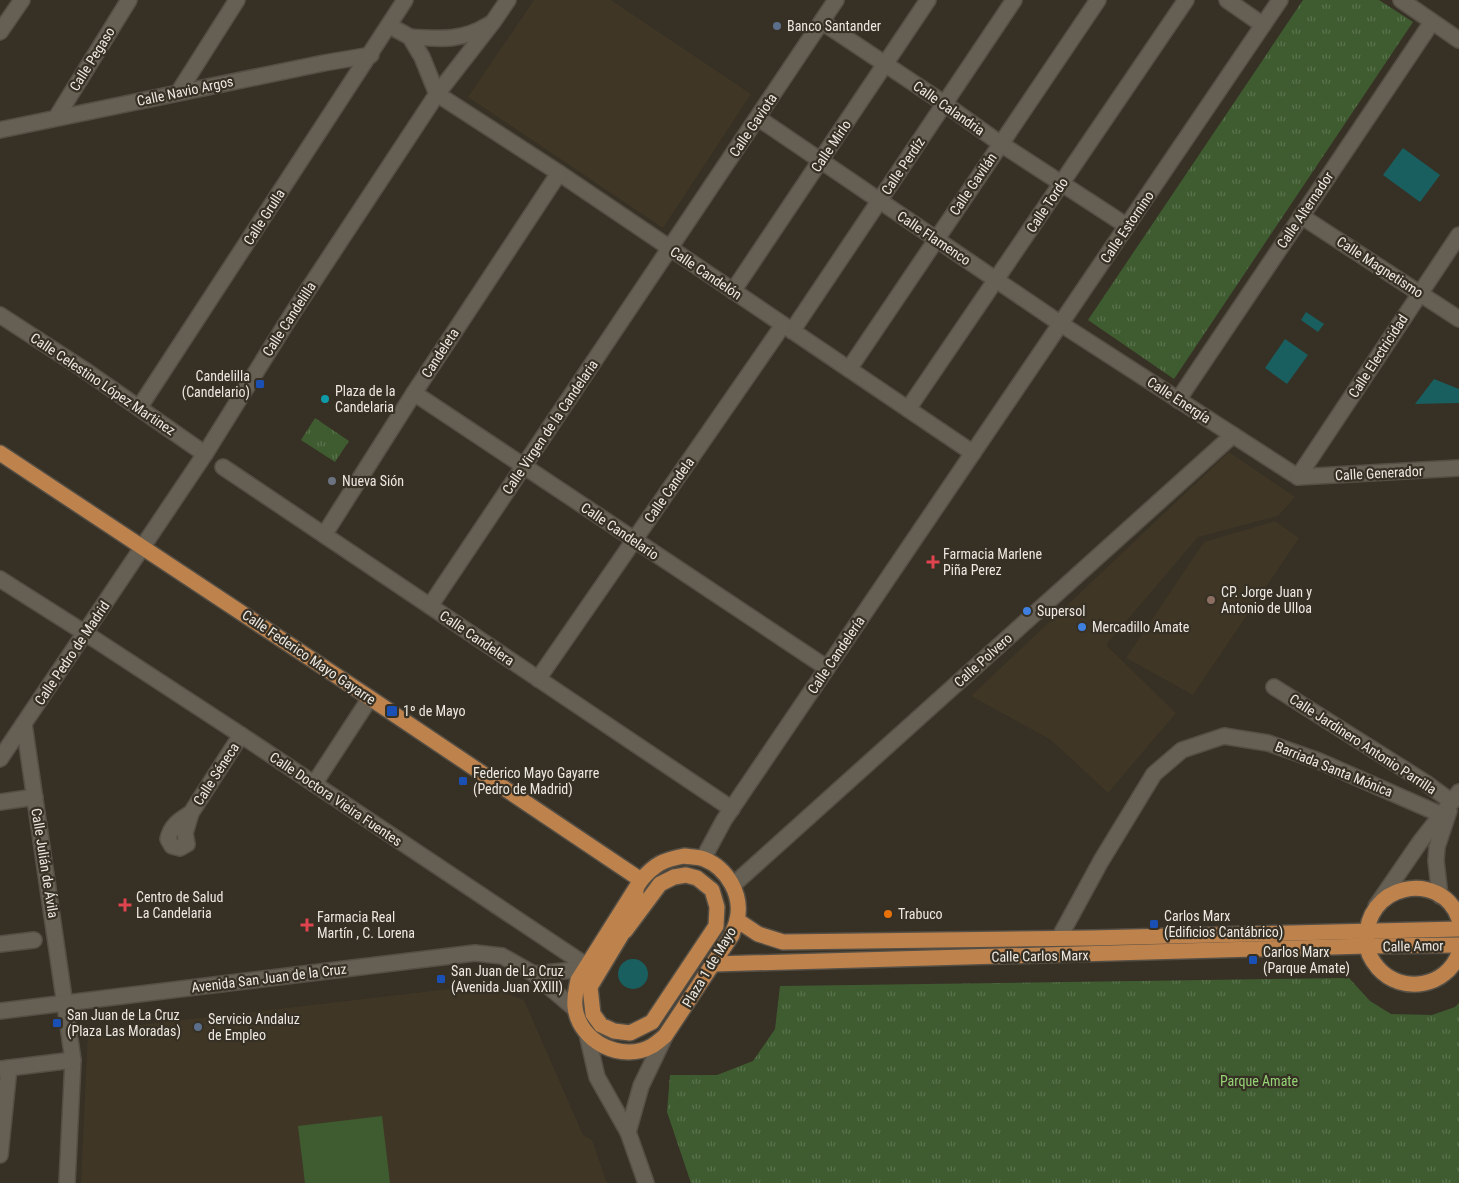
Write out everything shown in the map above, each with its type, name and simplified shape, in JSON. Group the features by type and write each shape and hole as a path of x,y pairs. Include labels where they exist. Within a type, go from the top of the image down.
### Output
{"main road":[{"name":"Calle Federico Mayo Gayarre","path":"0,453 370,698 638,884"},
{"name":"Plaza 1 de Mayo","path":"684,856 703,859 721,869 733,885 738,902 738,920 732,935 665,1036 652,1046 636,1052 620,1052 601,1046 587,1034 579,1022 575,1009 574,995 578,980 638,884 652,868 666,860 684,856"},
{"path":"625,931 660,884 674,877 686,875 698,878 712,890 717,907 716,926 652,1022 630,1033 614,1031 600,1025 594,1014 590,987 625,931 635,907 638,884"},
{"path":"1459,919 1450,904 1440,896 1426,890 1410,888 1395,892 1382,900 1372,912 1368,920 1366,946 1373,962 1384,974 1398,982 1415,985 1431,982 1446,974 1456,961 1459,953"},
{"name":"Calle Carlos Marx","path":"738,920 758,934 783,942 1091,938 1367,930"},
{"name":"Calle Amor","path":"1367,930 1459,929"},
{"name":"Calle Amor","path":"1366,946 1459,945"},
{"name":"Calle Carlos Marx","path":"714,964 1366,946"}],"street":[{"path":"0,32 22,0"},
{"name":"Calle Pegaso","path":"56,118 129,0"},
{"path":"178,93 237,0"},
{"name":"Calle Grulla","path":"139,408 406,0"},
{"name":"Calle Candelilla","path":"143,547 205,454 292,314 437,94 508,0"},
{"name":"Calle Gaviota","path":"670,249 836,0"},
{"name":"Calle Mirlo","path":"733,291 928,0"},
{"name":"Calle Perdíz","path":"788,328 879,201 1014,0"},
{"name":"Calle Gavilán","path":"849,369 1098,0"},
{"name":"Calle Tordo","path":"908,409 1186,0"},
{"path":"1227,0 1264,25"},
{"name":"Calle Estornino","path":"973,453 1280,0"},
{"path":"1401,0 1459,40"},
{"path":"390,26 410,36 444,39 477,32 493,22"},
{"name":"Calle Calandria","path":"822,22 1001,144 1127,226"},
{"name":"Calle Alternador","path":"1178,400 1432,22"},
{"path":"410,36 422,57 437,94"},
{"name":"Calle Navio Argos","path":"0,130 324,62 371,55"},
{"name":"Calle Candelón","path":"437,94 559,173 973,453"},
{"name":"Calle Flamenco","path":"758,118 1061,324"},
{"name":"Candeleta","path":"324,535 414,393 559,173"},
{"name":"Calle Magnetismo","path":"1301,216 1459,319"},
{"name":"Calle Electricidad","path":"1298,477 1459,235"},
{"name":"Calle Virgen de la Candelaria","path":"430,606 670,249"},
{"name":"Calle Celestino López Martinez","path":"0,315 83,369 205,454"},
{"name":"Calle Energía","path":"1061,324 1298,477"},
{"name":"Calle Candela","path":"538,679 634,540 788,328"},
{"name":"Calle Candelario","path":"414,393 827,668"},
{"name":"Calle Polvero","path":"733,885 1232,435"},
{"name":"Calle Candelería","path":"703,859 732,809 973,453"},
{"name":"Calle Candelera","path":"223,467 732,809"},
{"name":"Calle Generador","path":"1298,477 1459,468"},
{"name":"Calle Pedro de Madrid","path":"0,759 143,547"},
{"name":"Calle Doctora Vieira Fuentes","path":"0,579 241,735 585,968"},
{"name":"Calle Jardinero Antonio Parrilla","path":"1274,687 1426,783 1456,797"},
{"path":"314,784 370,698"},
{"name":"Calle Julián de Ávila","path":"24,724 73,1060 67,1183"},
{"name":"Calle Séneca","path":"191,813 241,735"},
{"name":"Barriada Santa Mónica","path":"1059,938 1101,861 1154,774 1182,750 1224,736 1268,743 1319,761 1442,815"},
{"path":"0,802 35,797"},
{"path":"1372,912 1420,842 1456,797"},
{"path":"1440,896 1436,861 1438,846 1456,797"},
{"path":"0,944 34,940"},
{"name":"Avenida San Juan de la Cruz","path":"0,1011 475,953 502,956 534,974 575,1009"},
{"path":"534,974 585,968"},
{"path":"587,1034 597,1077 628,1132 646,1183"},
{"path":"628,1132 640,1086 665,1036"},
{"path":"0,1155 4,1069 73,1060"}],"shaded area":[{"path":"534,0 611,0 751,94 663,228 468,97"},
{"name":"Mercadillo Amate","path":"1229,452 1295,497 1278,516 1198,537 1106,645 1176,713 1108,793 1051,740 971,696"},
{"name":"CP. Jorge Juan y Antonio de Ulloa","path":"1275,521 1299,538 1193,695 1126,658 1204,542"},
{"path":"484,985 524,1000 583,1135 592,1140 607,1183 81,1183 88,1031"}],"green space":[{"path":"1303,0 1379,0 1413,22 1174,379 1088,320"},
{"path":"315,418 349,441 335,462 301,440"},
{"name":"Parque Amate","path":"1349,978 1370,1001 1391,1014 1432,1015 1455,1007 1459,1003 1459,1183 691,1183 667,1112 670,1075 717,1075 753,1061 775,1029 780,986"},
{"path":"382,1116 390,1183 305,1183 298,1126"}],"water":[{"path":"1403,148 1440,175 1420,202 1383,175"},
{"path":"1306,312 1324,324 1318,332 1301,320"},
{"path":"1285,339 1308,355 1287,384 1265,368"},
{"path":"1434,379 1459,389 1459,403 1415,404"},
{"path":"633,959 644,963 648,974 644,985 633,989 622,985 618,974 622,963"}],"place":[{"name":"Banco Santander","path":"777,26"},
{"name":"Candelilla (Candelario)","path":"260,384"},
{"name":"Plaza de la Candelaria","path":"325,399"},
{"name":"Nueva Sión","path":"332,481"},
{"name":"Farmacia Marlene Piña Perez","path":"933,562"},
{"name":"CP. Jorge Juan y Antonio de Ulloa","path":"1211,600"},
{"name":"Supersol","path":"1027,611"},
{"name":"Mercadillo Amate","path":"1082,627"},
{"name":"1º de Mayo","path":"392,711"},
{"name":"Federico Mayo Gayarre (Pedro de Madrid)","path":"463,781"},
{"name":"Centro de Salud La Candelaria","path":"125,905"},
{"name":"Trabuco","path":"888,914"},
{"name":"Carlos Marx (Edificios Cantábrico)","path":"1154,924"},
{"name":"Farmacia Real Martín , C. Lorena","path":"307,925"},
{"name":"Carlos Marx (Parque Amate)","path":"1253,960"},
{"name":"San Juan de La Cruz (Avenida Juan XXIII)","path":"441,979"},
{"name":"San Juan de La Cruz (Plaza Las Moradas)","path":"57,1023"},
{"name":"Servicio Andaluz de Empleo","path":"198,1027"}]}
